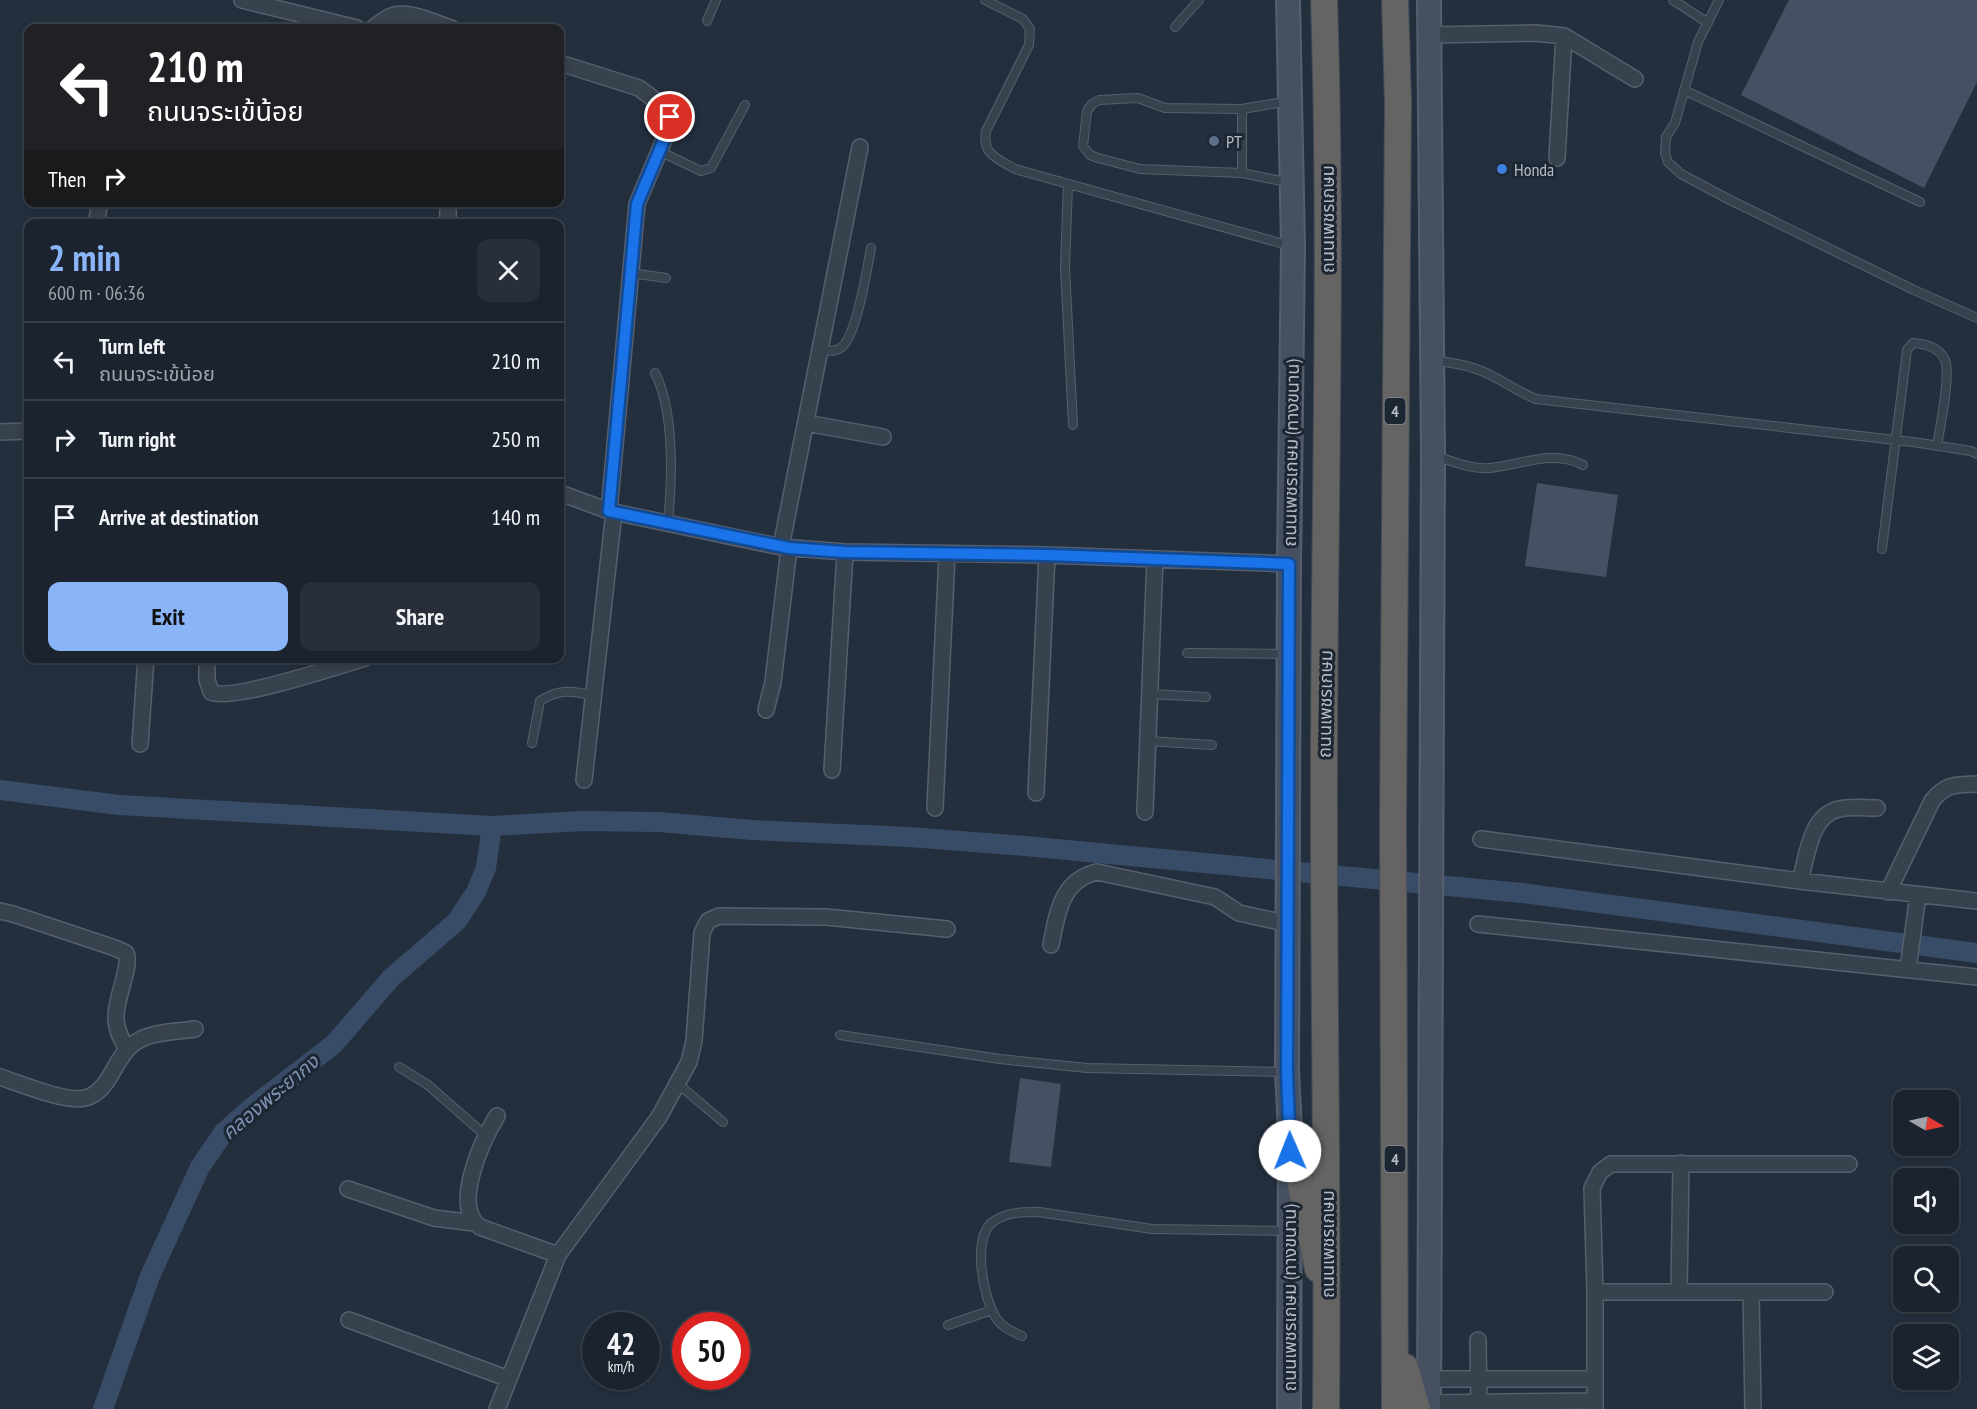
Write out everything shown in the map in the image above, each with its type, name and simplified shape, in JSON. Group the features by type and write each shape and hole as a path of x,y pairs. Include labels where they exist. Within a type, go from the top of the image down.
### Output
{"highway":[{"name":"ถนนเพชรเกษม","path":"1324,0 1328,439 1324,823 1326,1409"},
{"name":"4","path":"1395,1409 1393,823 1398,102 1396,4"},
{"path":"1290,1131 1314,1257 1327,1301"},
{"path":"1395,1326 1425,1407"}],"main road":[{"name":"ถนนเพชรเกษม (ทางขนาน)","path":"1288,0 1293,246 1287,1072 1290,1131 1289,1409"},
{"name":"4","path":"1425,1407 1429,1379 1433,828 1433,455 1429,0"}],"street":[{"path":"242,0 341,24"},
{"path":"379,24 390,16 398,15 408,15 438,24"},
{"path":"1429,35 1536,33 1564,36 1635,79"},
{"path":"1557,158 1564,36"},
{"path":"564,64 639,88 667,109 670,117 669,128 637,204 611,511 584,780"},
{"path":"766,710 773,682 785,548 806,423 860,147"},
{"path":"806,423 883,438"},
{"path":"0,432 24,432"},
{"path":"564,494 611,511 785,548 845,552 1047,555 1289,564"},
{"path":"832,770 845,552"},
{"path":"935,808 947,555"},
{"path":"1036,793 1047,555"},
{"path":"1145,812 1155,559"},
{"path":"140,744 146,663"},
{"path":"207,663 207,680 211,692 220,695 256,689 347,663"},
{"path":"1888,892 1932,801 1945,787 1977,784"},
{"path":"1800,881 1816,827 1826,813 1848,807 1877,808"},
{"path":"1481,839 1918,896 1977,901"},
{"path":"1051,945 1063,897 1072,884 1087,874 1097,872 1215,897 1239,913 1289,918"},
{"path":"1909,962 1918,896"},
{"path":"0,911 126,953 128,963 117,998 116,1018 117,1029 127,1050"},
{"path":"497,1409 558,1255 659,1117 689,1062 694,1041 702,933 708,921 719,916 826,917 947,929"},
{"path":"1478,924 1602,939 1909,962 1977,977"},
{"path":"0,1077 69,1098 84,1098 100,1089 133,1044 155,1034 195,1029"},
{"path":"474,1223 469,1202 471,1175 485,1135 497,1116"},
{"path":"1679,1292 1681,1163"},
{"path":"1425,1407 1595,1405 1592,1188 1600,1172 1611,1164 1849,1164"},
{"path":"348,1189 434,1218 474,1223 558,1255"},
{"path":"1595,1292 1826,1292"},
{"path":"1751,1292 1753,1409"},
{"path":"349,1320 509,1379"},
{"path":"1478,1340 1479,1406"},
{"path":"1429,1379 1594,1379"}],"lane":[{"path":"707,21 716,0"},
{"path":"985,0 1023,19 1030,29 1029,45 986,131 984,141 989,154 1015,169 1293,246"},
{"path":"1175,27 1199,0"},
{"path":"1673,0 1708,23"},
{"path":"1719,0 1698,42 1675,123 1666,137 1665,153 1668,162 1681,174 1759,214 1977,318"},
{"path":"1684,90 1920,202"},
{"path":"1290,101 1242,109 1165,108 1138,98 1099,100 1087,111 1083,146 1090,154 1098,158 1140,169 1242,172 1292,184"},
{"path":"658,151 701,171 711,168 745,105"},
{"path":"1242,109 1242,172"},
{"path":"1068,184 1065,267 1073,425"},
{"path":"820,350 836,351 845,345 856,317 871,248"},
{"path":"631,273 666,278"},
{"path":"1882,549 1907,350 1913,343 1935,348 1945,361 1947,373 1937,446"},
{"path":"1432,360 1475,368 1496,377 1519,393 1536,399 1937,446 1977,454"},
{"path":"655,373 662,387 669,423 668,524"},
{"path":"1433,455 1466,465 1489,468 1545,459 1574,460 1583,465"},
{"path":"1187,653 1289,654"},
{"path":"532,743 540,701 548,696 572,690 593,696"},
{"path":"1150,694 1206,697"},
{"path":"1148,741 1212,745"},
{"path":"840,1035 999,1059 1087,1068 1287,1072"},
{"path":"399,1068 428,1085 485,1135"},
{"path":"678,1084 723,1122"},
{"path":"1022,1336 1007,1329 996,1318 984,1289 980,1256 984,1237 992,1222 1007,1215 1039,1212 1152,1228 1290,1232"},
{"path":"948,1325 992,1310"}],"building":[{"path":"1789,0 1977,0 1977,82 1924,188 1741,95"},
{"path":"1537,483 1618,495 1606,577 1525,566"},
{"path":"1020,1078 1061,1084 1051,1167 1009,1162"}],"waterway":[{"path":"0,790 119,805 492,826 584,821 659,822 752,830 909,837 1025,846 1522,893 1977,953"},
{"name":"คลองพระยากง","path":"103,1409 150,1276 200,1167 224,1132 251,1108 334,1044 391,978 457,921 476,892 486,868 492,826"}],"place":[{"name":"PT","path":"1214,141"},
{"name":"Honda","path":"1502,169"}],"route":[{"path":"670,117 669,128 637,204 609,511 789,548 845,552 1047,555 1289,564 1287,1072 1290,1151"}]}
